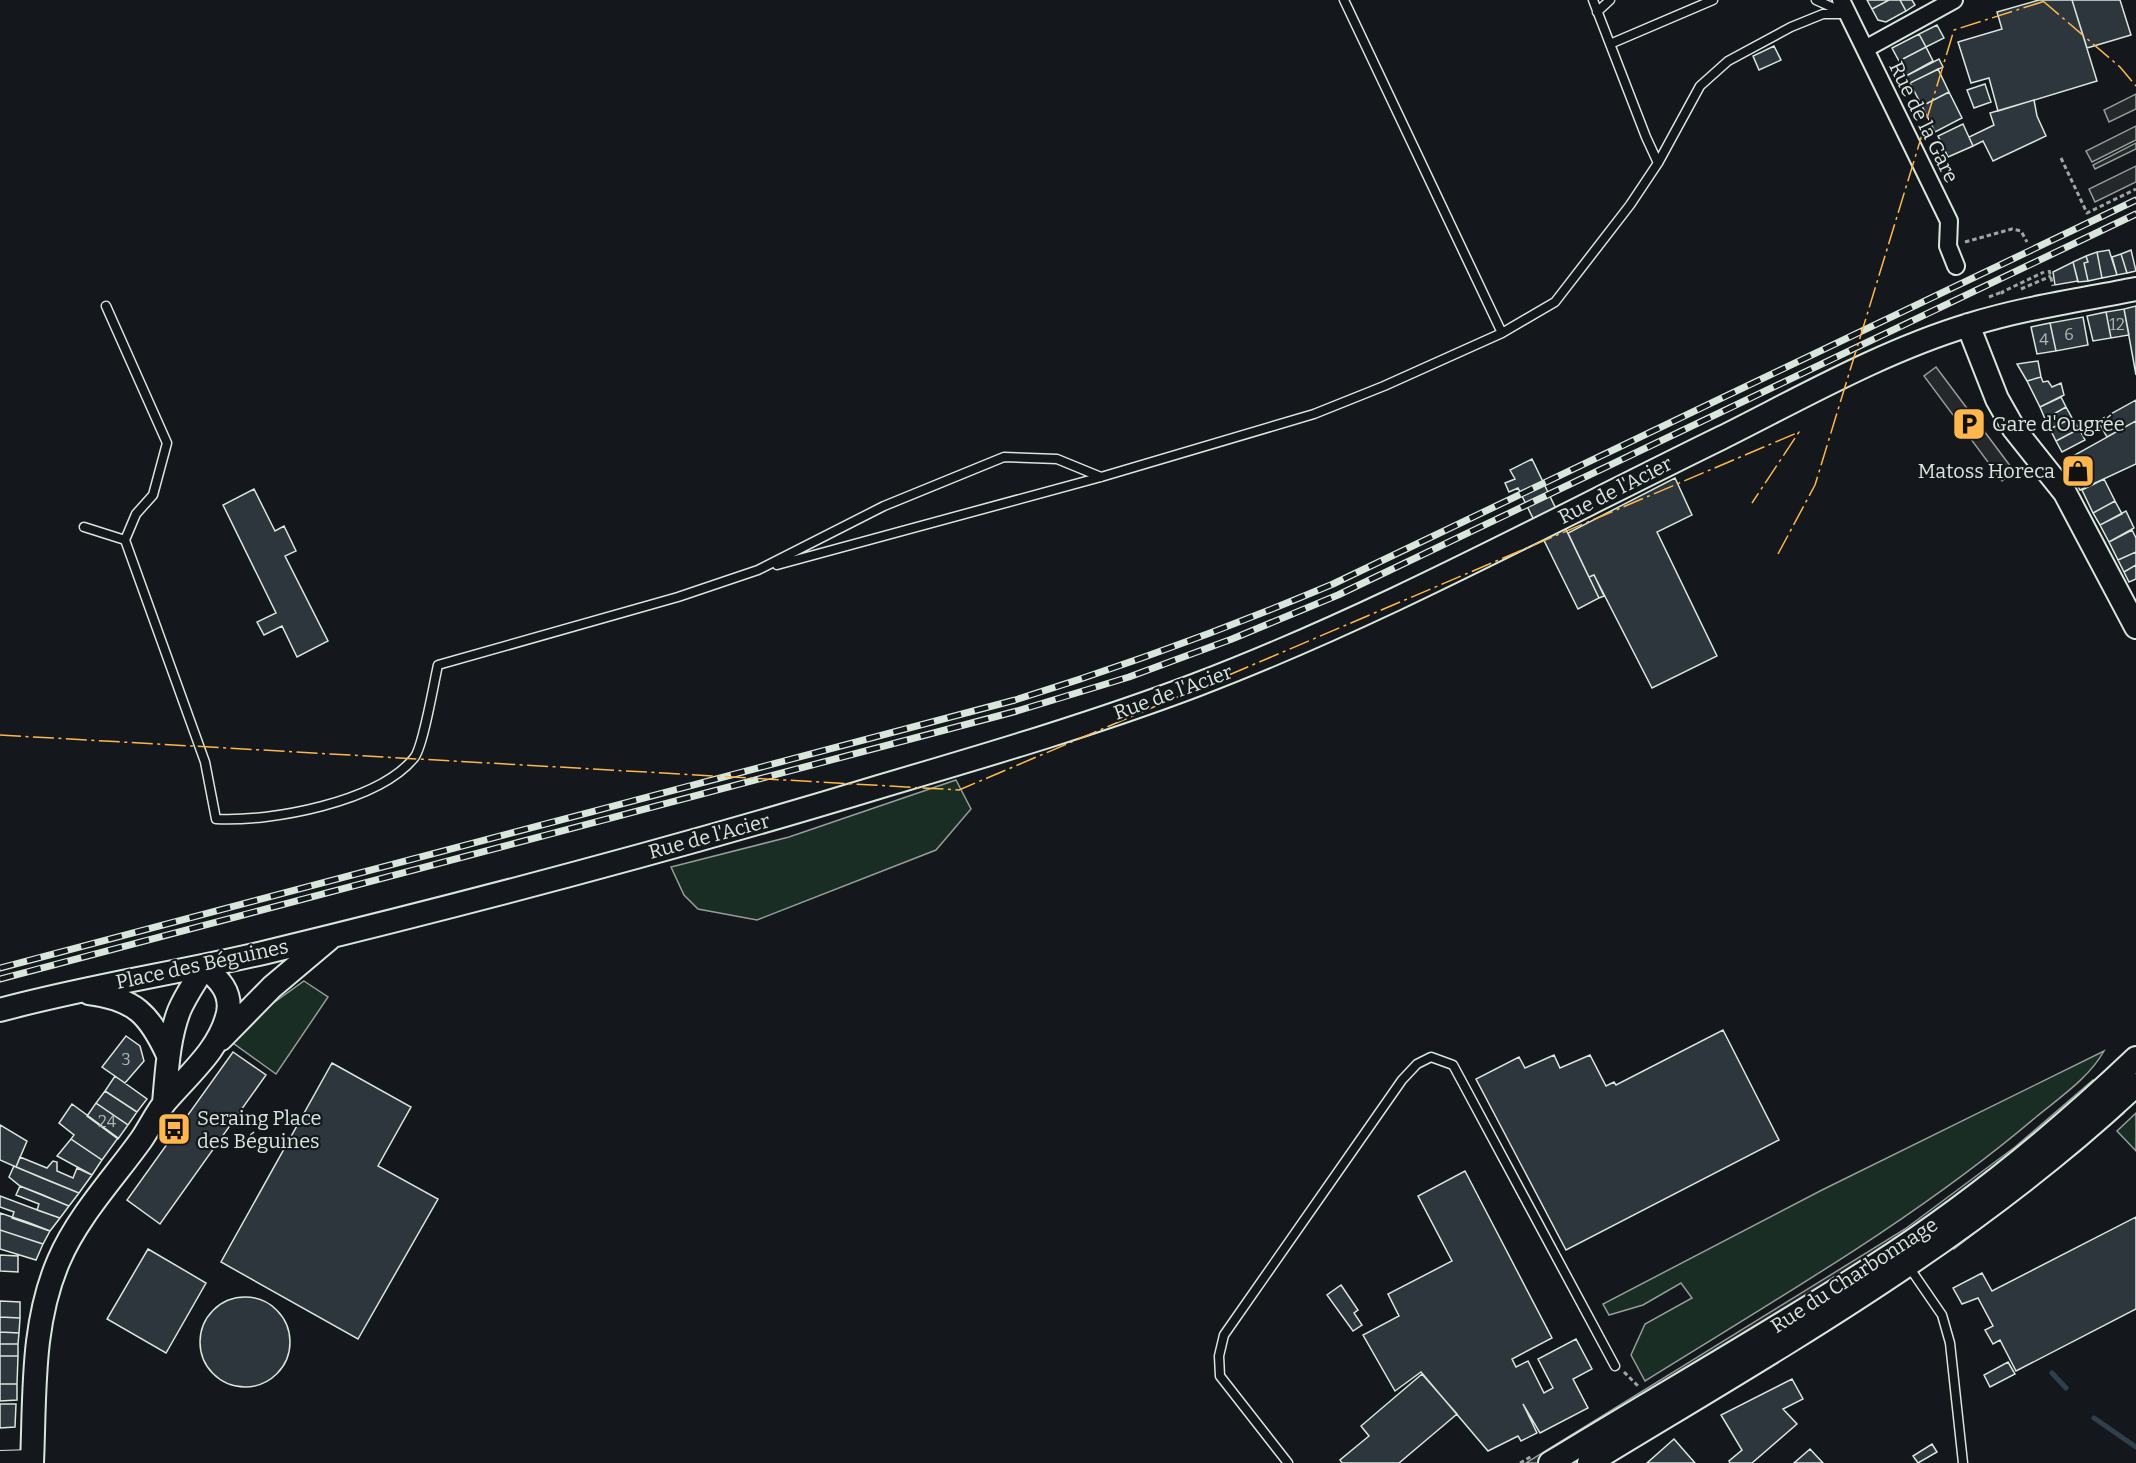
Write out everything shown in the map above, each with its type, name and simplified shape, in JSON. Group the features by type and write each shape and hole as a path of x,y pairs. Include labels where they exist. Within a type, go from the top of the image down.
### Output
{"main road":[{"name":"Rue de l'Acier","path":"332,936 805,810 1136,708 1306,640 1402,597 1784,406 1910,347 1968,325 2136,289"},
{"path":"1968,325 1997,399 2014,429 2065,493 2136,627"},
{"path":"32,1461 37,1353 43,1310 59,1260 79,1224 141,1139 164,1103 217,1041 230,1032 272,987 332,936"},
{"name":"Place des Béguines","path":"0,1010 72,991 204,967 332,936"},
{"path":"164,1103 168,1055 179,1010 204,967 223,984 226,993 228,1012 217,1041"},
{"path":"72,991 111,997 132,1005 152,1024 168,1055"},
{"name":"Rue du Charbonnage","path":"1545,1457 1873,1267 2031,1152 2136,1058"},
{"name":"Rue du Charbonnage","path":"1588,1463 1909,1266 2025,1181 2136,1084"}],"street":[{"path":"1865,49 1954,0"},
{"name":"Rue de la Gare","path":"1844,7 1949,221 1948,246 1956,266"},
{"path":"0,1461 32,1461"}],"lane":[{"path":"1344,0 1502,333"},
{"path":"1593,0 1658,163"},
{"path":"1597,12 1610,0"},
{"path":"1610,44 1713,0"},
{"path":"1816,0 1844,7"},
{"path":"106,306 168,443 153,495 136,514 124,540 205,762 216,819 239,820 307,809 355,797 388,779 416,757 438,665 678,597 758,570 1101,477 1314,414 1384,387 1502,333 1555,302 1630,205 1658,163 1700,86 1728,62 1823,14 1844,7"},
{"path":"758,570 884,506 1004,457 1057,459 1101,477"},
{"path":"84,527 124,540"},
{"path":"1288,1463 1220,1376 1219,1356 1224,1335 1402,1080 1417,1064 1431,1057 1453,1065 1615,1366"},
{"path":"1909,1266 1942,1316 1950,1343 1963,1463"}],"path":[{"path":"2061,158 2087,213 2136,189"},
{"path":"1948,246 2012,230 2021,231 2027,242"},
{"path":"2002,292 2004,297 2051,276 2049,270"},
{"path":"1989,297 2044,273"},
{"path":"1615,1366 1631,1377 1640,1390"},
{"path":"1520,1463 1545,1457"}],"green space":[{"path":"956,780 971,809 936,850 757,920 698,909 684,895 671,867 789,837"},
{"path":"304,981 328,997 276,1074 233,1043 258,1014"},
{"path":"2104,1051 2098,1061 2073,1087 1943,1190 1796,1288 1645,1381 1631,1355 1645,1324 1692,1298 1681,1283 1643,1305 1609,1315 1603,1304 1822,1190"},
{"path":"2136,1113 2136,1151 2117,1131"}],"shaded area":[{"path":"2136,94 2136,109 2109,122 2104,110"},
{"path":"2136,126 2136,140 2092,162 2086,151"},
{"path":"2136,143 2136,149 2095,169 2093,165"},
{"path":"2136,166 2136,182 2095,202 2089,189"},
{"name":"Gare d'Ougrée","path":"1936,367 2014,471 2002,481 1924,376"},
{"path":"2093,1080 2098,1085 1983,1181 1834,1283 1538,1463 1526,1463 1905,1229 2015,1147"},
{"path":"2119,1108 2124,1113 2079,1152 1954,1249 1950,1244"}],"building":[{"path":"1867,0 1889,0 1872,9"},
{"path":"1889,0 1900,0 1906,11 1886,22 1878,20 1872,9"},
{"path":"1900,0 1912,0 1915,5 1906,11"},
{"path":"2039,0 2072,0 2097,81 1998,111 1989,78 1971,83 1958,42 2002,29 1997,12"},
{"path":"2072,0 2120,0 2131,35 2087,48"},
{"path":"1937,25 1944,38 1926,47 1919,34"},
{"path":"1919,34 1926,47 1899,61 1892,48"},
{"path":"1774,46 1781,60 1759,70 1753,56"},
{"path":"1926,47 1933,61 1906,76 1899,61"},
{"path":"1939,59 1943,67 1910,83 1906,76"},
{"path":"1938,69 1949,92 1922,106 1910,83"},
{"path":"1985,84 1991,102 1974,108 1967,90"},
{"path":"1949,92 1962,118 1935,132 1922,106"},
{"path":"2034,100 2037,116 2046,136 1993,161 1983,141 1973,146 1969,137 1994,125 1990,113"},
{"path":"1963,124 1973,146 1948,157 1938,136"},
{"path":"2109,250 2117,275 2102,278 2097,252"},
{"path":"2131,250 2136,271 2127,273 2121,254"},
{"path":"2097,252 2102,278 2088,281 2084,263 2088,262 2086,256"},
{"path":"2121,254 2127,273 2117,275 2112,257"},
{"path":"2086,256 2088,262 2084,263 2088,281 2078,282 2073,262"},
{"path":"2073,262 2078,281 2055,285 2053,272"},
{"path":"2136,306 2136,375 2124,309"},
{"path":"2124,309 2129,335 2111,338 2106,312"},
{"path":"2106,312 2111,338 2093,341 2087,316"},
{"path":"2083,317 2088,345 2056,351 2050,323"},
{"path":"2050,323 2056,351 2037,354 2031,327"},
{"path":"2038,361 2041,377 2027,381 2017,364"},
{"path":"2041,377 2043,382 2048,381 2052,387 2061,383 2064,395 2040,407 2027,381"},
{"path":"2061,397 2066,407 2045,419 2040,407"},
{"path":"2136,400 2136,421 2107,437 2098,421"},
{"path":"2066,407 2072,418 2050,429 2045,419"},
{"path":"2072,418 2079,429 2056,441 2050,429"},
{"path":"2136,421 2136,464 2080,490 2064,461"},
{"path":"2079,429 2085,440 2062,452 2056,441"},
{"path":"1532,459 1599,598 1578,609 1518,488 1509,492 1505,483 1515,479 1510,470"},
{"path":"1675,478 1692,515 1657,532 1717,656 1652,688 1594,575 1589,577 1568,533"},
{"path":"2104,479 2115,501 2093,513 2082,490"},
{"path":"254,489 275,531 284,526 296,551 285,556 328,641 297,657 282,626 264,635 257,622 276,613 223,505"},
{"path":"2115,501 2122,514 2100,525 2093,513"},
{"path":"2126,511 2134,528 2109,542 2100,525"},
{"path":"2132,530 2136,538 2136,552 2118,560 2109,542"},
{"path":"2136,552 2136,565 2124,572 2118,560"},
{"path":"2136,565 2136,579 2129,582 2124,572"},
{"path":"1594,575 1604,596 1599,598 1589,577"},
{"path":"1723,1030 1779,1140 1566,1250 1476,1079 1519,1057 1525,1068 1554,1055 1560,1068 1590,1055 1606,1086 1614,1082 1616,1085"},
{"path":"126,1036 140,1046 144,1061 125,1083 102,1067"},
{"path":"233,1052 266,1075 160,1224 127,1200"},
{"path":"332,1063 411,1107 378,1166 438,1199 358,1339 221,1262"},
{"path":"115,1076 147,1099 137,1112 105,1091"},
{"path":"105,1091 137,1112 128,1125 96,1103"},
{"path":"96,1103 128,1125 118,1139 87,1116"},
{"path":"72,1104 118,1138 102,1160 71,1139 74,1135 59,1123"},
{"path":"0,1125 27,1141 16,1167 0,1160"},
{"path":"71,1139 102,1160 92,1175 57,1156"},
{"path":"20,1157 47,1168 53,1161 57,1162 57,1171 73,1178 77,1168 92,1175 79,1193 16,1167"},
{"path":"14,1166 79,1193 69,1206 20,1186 9,1177"},
{"path":"1465,1171 1552,1338 1512,1359 1516,1367 1528,1361 1544,1393 1553,1388 1538,1359 1576,1339 1592,1369 1573,1379 1588,1408 1540,1433 1523,1404 1537,1433 1521,1441 1518,1436 1488,1451 1421,1372 1395,1391 1363,1335 1399,1316 1388,1294 1452,1261 1418,1196"},
{"path":"20,1186 69,1206 60,1218 37,1210 39,1204 16,1195"},
{"path":"0,1196 60,1218 50,1231 12,1218 14,1212 0,1207"},
{"path":"0,1213 50,1231 43,1244 0,1230"},
{"path":"2136,1217 2136,1309 2016,1371 2000,1340 1993,1344 1985,1330 1993,1326 1978,1298 1962,1304 1953,1288 1982,1273 1992,1291"},
{"path":"0,1230 43,1244 36,1260 0,1249"},
{"path":"148,1249 206,1283 166,1353 107,1319"},
{"path":"0,1255 18,1256 18,1272 0,1271"},
{"path":"1341,1285 1358,1310 1354,1313 1362,1325 1353,1331 1327,1295"},
{"path":"236,1297 254,1297 270,1304 283,1317 290,1333 290,1351 283,1367 270,1380 254,1387 236,1387 220,1380 207,1367 200,1351 200,1333 207,1317 220,1304"},
{"path":"0,1301 20,1302 20,1318 0,1317"},
{"path":"0,1317 20,1318 19,1333 0,1332"},
{"path":"0,1332 19,1333 18,1344 0,1344"},
{"path":"0,1344 18,1344 18,1356 0,1356"},
{"path":"0,1356 18,1356 17,1384 0,1384"},
{"path":"2008,1362 2015,1374 1990,1387 1984,1375"},
{"path":"1422,1374 1457,1414 1399,1463 1342,1463 1340,1460 1369,1436 1361,1426"},
{"path":"1792,1379 1803,1399 1783,1409 1797,1424 1752,1463 1730,1463 1729,1461 1742,1450 1721,1415"},
{"path":"0,1384 17,1384 17,1400 0,1401"},
{"path":"0,1404 16,1404 15,1427 0,1428"},
{"path":"1674,1439 1695,1463 1647,1463"},
{"path":"1932,1444 1937,1452 1918,1463 1913,1456"},
{"path":"1810,1449 1823,1463 1794,1463"}],"waterway":[{"path":"2052,1373 2066,1388"},
{"path":"2094,1418 2136,1447"}],"railway":[{"path":"0,968 1015,700 1176,646 1333,584 2136,200"},
{"path":"0,979 1017,711 1129,677 1232,639 1338,595 2136,214"}],"power":[{"path":"1778,554 1815,485 1954,30 2048,0"},
{"path":"2043,1 2120,67 2136,86"},
{"path":"0,735 959,790 1799,432 1752,503"}],"place":[{"name":"Gare d'Ougrée","path":"1969,424"},
{"name":"Matoss Horeca","path":"2078,471"},
{"name":"Seraing Place des Béguines","path":"174,1129"}]}
